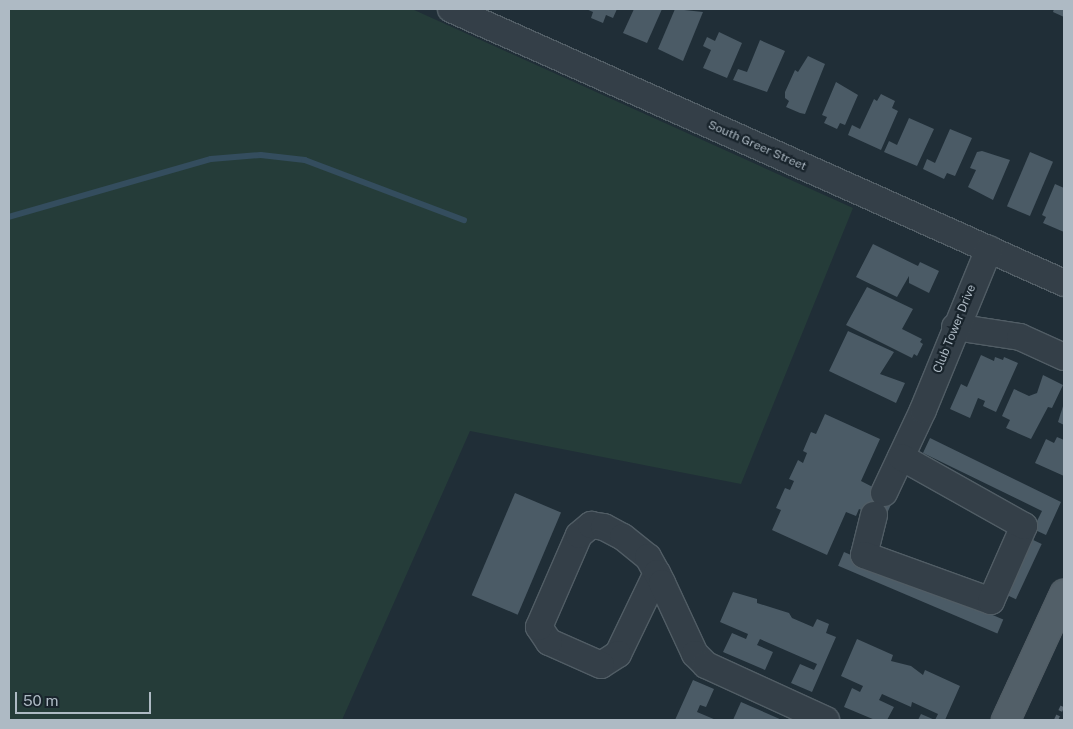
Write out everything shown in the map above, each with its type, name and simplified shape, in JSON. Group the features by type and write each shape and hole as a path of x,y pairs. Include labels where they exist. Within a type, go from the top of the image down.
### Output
{"main road":[{"path":"1006,720 1064,594"}],"street":[{"name":"South Greer Street","path":"451,9 1064,282"},
{"name":"Club Tower Drive","path":"901,458 1024,526 991,601 864,555 879,504 923,410 955,327 989,249"},
{"path":"955,327 1020,337 1064,356"},
{"path":"657,573 618,654 600,665 548,642 539,627 585,527 604,528 623,537 648,558 657,573 695,654 706,665 826,720"}],"green space":[{"path":"9,9 412,9 853,208 741,484 470,431 342,720 9,720"}],"building":[{"path":"586,9 617,9 613,18 606,15 603,23 591,18 593,12"},
{"path":"634,9 662,9 647,43 623,33"},
{"path":"675,9 703,12 683,61 658,49"},
{"path":"1054,9 1064,9 1064,17 1053,12"},
{"path":"719,32 742,43 727,78 703,68 711,50 703,46 707,37 715,41"},
{"path":"760,40 785,51 767,92 733,80 738,69 747,72"},
{"path":"808,56 825,64 805,114 786,107 789,101 785,98 785,92 795,70 798,72"},
{"path":"836,82 858,95 845,125 840,123 837,129 824,123 827,117 822,115"},
{"path":"881,94 895,101 892,108 898,111 881,150 848,135 852,125 860,129 874,99 877,101"},
{"path":"909,118 934,129 917,166 884,152 889,141 897,145"},
{"path":"950,129 972,138 955,176 947,173 944,179 923,169 927,159 935,163"},
{"path":"982,151 1010,160 993,200 968,187 976,170 970,168 977,152"},
{"path":"1030,152 1053,162 1030,216 1007,206"},
{"path":"1055,184 1064,188 1064,232 1043,223 1046,217 1042,215"},
{"path":"873,244 918,266 920,262 939,271 929,293 909,283 909,276 897,297 856,277"},
{"path":"867,287 913,309 902,329 922,339 920,342 923,344 917,356 914,354 912,358 846,325"},
{"path":"848,331 894,352 880,374 905,383 896,403 829,371"},
{"path":"981,355 994,361 995,357 1003,360 1004,357 1018,363 996,412 983,406 985,401 978,398 970,418 950,409 961,384 967,387"},
{"path":"1043,375 1063,385 1052,408 1048,407 1031,439 1006,428 1010,420 1002,416 1014,389 1029,396 1037,393"},
{"path":"1064,403 1064,425 1058,422"},
{"path":"825,414 880,439 861,481 894,498 884,520 859,509 856,516 846,512 827,555 772,530 781,510 776,508 785,488 790,490 794,481 789,479 798,460 803,463 807,453 803,451 811,432 816,434"},
{"path":"1057,437 1064,440 1064,476 1035,463 1046,439 1054,443"},
{"path":"930,438 1061,502 1046,535 1033,529 1042,511 923,453"},
{"path":"515,493 561,513 518,615 472,595"},
{"path":"1029,538 1042,544 1016,599 1003,593"},
{"path":"844,552 1003,620 997,633 838,566"},
{"path":"733,592 757,599 757,603 789,613 792,618 813,627 817,619 829,624 826,633 836,637 812,692 791,683 800,664 814,670 817,664 760,639 757,645 773,652 765,670 723,652 732,633 746,639 748,634 720,622"},
{"path":"857,639 893,655 891,661 911,666 923,675 925,670 960,686 945,720 935,720 938,714 912,702 911,707 882,694 879,700 894,707 887,720 875,720 844,707 852,688 860,692 863,686 841,676"},
{"path":"693,680 714,689 706,707 700,705 697,712 716,720 675,720"},
{"path":"741,702 782,720 733,720"},
{"path":"921,714 935,720 918,720"}],"waterway":[{"path":"9,217 211,159 261,155 305,160 464,220"}],"railway":[{"path":"1056,720 1064,703"}]}
